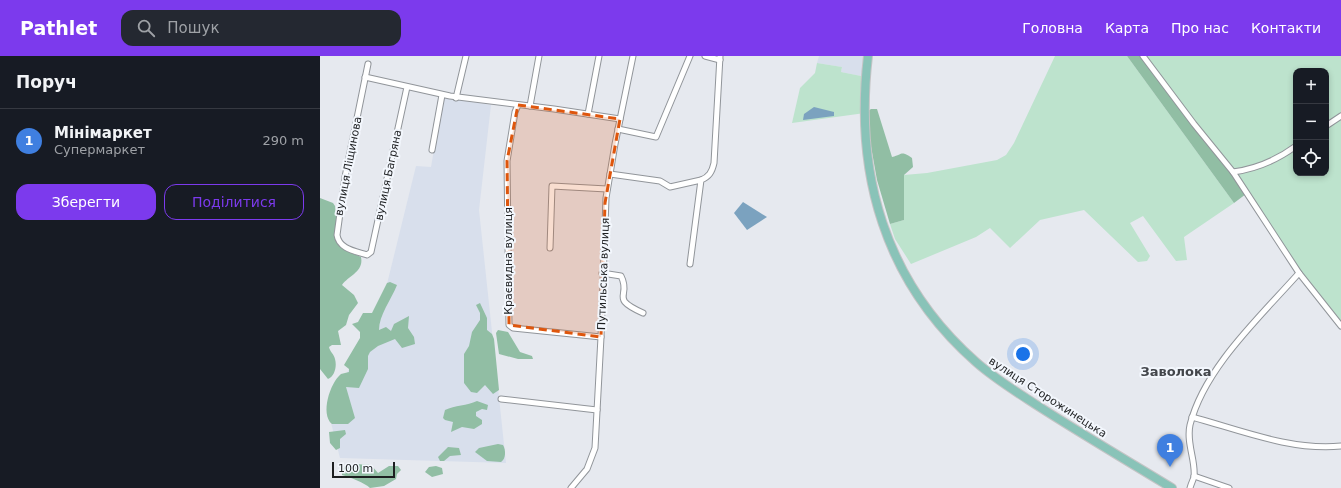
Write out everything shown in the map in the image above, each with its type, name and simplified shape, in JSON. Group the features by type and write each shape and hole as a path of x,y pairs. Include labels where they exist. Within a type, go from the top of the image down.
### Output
{"main road":[{"name":"вулиця Сторожинецька","path":"868,56 865,124 867,161 874,197 884,230 899,264 927,311 976,362 998,379 1055,417 1172,488"}],"street":[{"path":"456,98 466,56"},
{"path":"530,106 539,56"},
{"path":"588,114 599,56"},
{"name":"Путильська вулиця","path":"571,488 587,469 593,455 601,337 605,203 633,56"},
{"path":"618,129 656,137 690,56"},
{"path":"610,174 660,182 670,187 706,179 712,172 714,163 720,58 705,56"},
{"path":"1143,56 1194,124 1233,172 1299,273 1341,326"},
{"name":"вулиця Ліщинова","path":"362,253 344,247 339,242 337,235 345,177 368,64"},
{"path":"365,77 456,98 530,106 620,119"},
{"name":"вулиця Багряна","path":"362,253 368,255 371,252 407,87"},
{"path":"432,150 442,95"},
{"name":"Краєвидна вулиця","path":"518,105 515,112 507,161 509,325 513,328 601,337"},
{"path":"1329,124 1341,116"},
{"path":"1233,172 1248,170 1269,161 1293,148"},
{"path":"690,264 701,180"},
{"path":"550,248 552,186 607,189"},
{"path":"602,273 621,276 624,282 622,298 624,302 627,306 643,313"},
{"path":"1190,488 1194,476 1189,439 1192,417 1210,379 1220,364 1299,273"},
{"path":"501,399 597,410"},
{"path":"1192,417 1284,442 1324,448 1341,446"},
{"path":"1194,476 1229,488"}],"highlighted area":[{"path":"518,105 620,119 605,203 601,337 509,325 507,161"}],"shaded area":[{"path":"819,56 866,56 866,77 841,72 842,67 817,63"},
{"path":"443,97 491,105 479,210 506,463 340,458 328,411 355,357 387,299 387,284 416,166 431,167"}],"green space":[{"path":"1055,56 1127,56 1234,203 1184,237 1187,260 1176,261 1143,216 1130,223 1150,256 1147,261 1138,262 1084,210 1040,220 1010,248 990,228 976,237 911,264 895,239 890,224 904,220 904,175 927,173 997,160 1006,155 1014,143"},
{"path":"1127,56 1145,56 1246,194 1234,203"},
{"path":"1145,56 1341,56 1341,325 1331,314"},
{"path":"817,63 842,67 841,72 866,77 865,113 792,123 800,88 815,73"},
{"path":"871,109 877,109 892,157 903,154 912,158 913,167 904,175 904,220 890,224 877,180 865,113"},
{"path":"320,198 333,203 335,206 336,237 338,242 342,247 361,257 358,270 342,285 354,295 358,303 349,315 346,325 338,331 341,345 332,345 329,347 336,365 334,373 328,379 320,369"},
{"path":"390,282 397,285 383,313 379,330 386,327 391,331 394,324 409,316 408,328 414,337 415,344 402,348 395,339 378,346 370,352 368,356 368,369 359,388 346,387 355,418 348,424 332,424 328,419 327,413 330,391 333,384 341,374 349,372 349,369 344,365 360,338 360,332 352,324 358,322 363,313 372,313 387,283"},
{"path":"480,303 487,318 487,330 492,334 494,339 499,390 493,394 485,385 477,393 471,392 464,383 464,354 469,346 472,332 480,320 480,313 476,305"},
{"path":"498,330 508,332 520,352 532,356 533,359 518,359 499,354 496,333"},
{"path":"477,401 488,405 487,410 482,409 476,412 476,416 482,420 482,424 474,429 462,427 451,432 453,422 443,418 445,410"},
{"path":"345,430 346,434 340,439 340,448 336,450 330,443 329,432"},
{"path":"498,444 503,445 505,449 505,457 501,462 487,461 475,452 479,448"},
{"path":"448,447 459,448 461,455 450,456 444,461 440,461 438,457"},
{"path":"355,464 371,465 378,473 389,466 398,466 401,470 397,474 396,479 384,486 370,488 357,480 342,475 342,471 345,466"},
{"path":"436,466 442,468 443,474 432,477 425,472 429,467"}],"water":[{"path":"814,107 834,112 834,116 803,120 804,114"},
{"path":"743,202 767,217 747,230 734,213"}],"place":[{"name":"Мінімаркет","path":"1170,467"}],"district":[{"name":"Заволока","path":"1176,371"}]}
